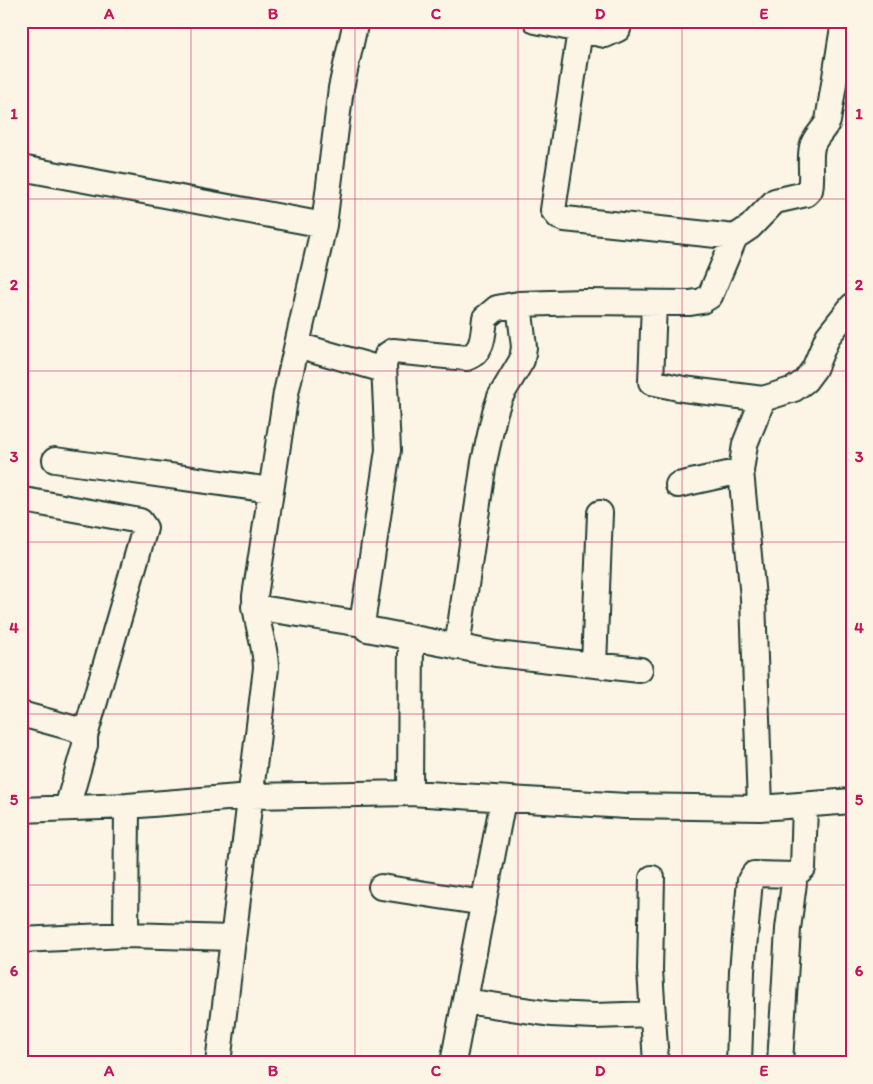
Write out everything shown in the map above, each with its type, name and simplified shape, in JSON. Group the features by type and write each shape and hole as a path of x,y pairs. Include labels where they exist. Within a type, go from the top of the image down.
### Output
{"street":[{"path":"218,1063 266,668 264,642 254,607 286,393 324,225 341,88 356,21"},
{"path":"536,21 606,35 618,29 620,21"},
{"path":"362,624 388,450 384,365 389,352 467,358 475,355 479,350 485,318 497,308 519,304 583,302 690,303 702,301 710,296 735,237 750,227 775,202 806,194 810,190 812,146 828,121 844,21"},
{"path":"580,30 553,210 559,217 565,218 735,237"},
{"path":"21,168 324,225"},
{"path":"654,303 650,382 683,389 762,398 794,389 805,381 814,369 828,336 852,306"},
{"path":"457,647 489,437 500,397 522,360 524,347 519,304"},
{"path":"297,345 377,368 384,365"},
{"path":"760,808 753,598 741,471 745,444 762,398"},
{"path":"55,460 271,490"},
{"path":"678,485 741,471"},
{"path":"24,500 140,521 145,528 84,736 85,745 67,808"},
{"path":"594,665 600,514"},
{"path":"254,607 362,624 367,629 496,654 640,670"},
{"path":"410,793 411,638"},
{"path":"21,714 76,729 84,736"},
{"path":"21,810 127,806 251,796 410,793 626,806 760,808 852,801"},
{"path":"453,1063 503,800"},
{"path":"739,1063 742,971 750,880 754,874 794,875 803,868 805,805"},
{"path":"126,935 127,806"},
{"path":"780,1063 788,929 794,875"},
{"path":"652,878 650,962 656,1063"},
{"path":"381,887 484,903"},
{"path":"21,940 126,935 234,938"},
{"path":"465,1001 551,1014 595,1016 653,1014"}]}
